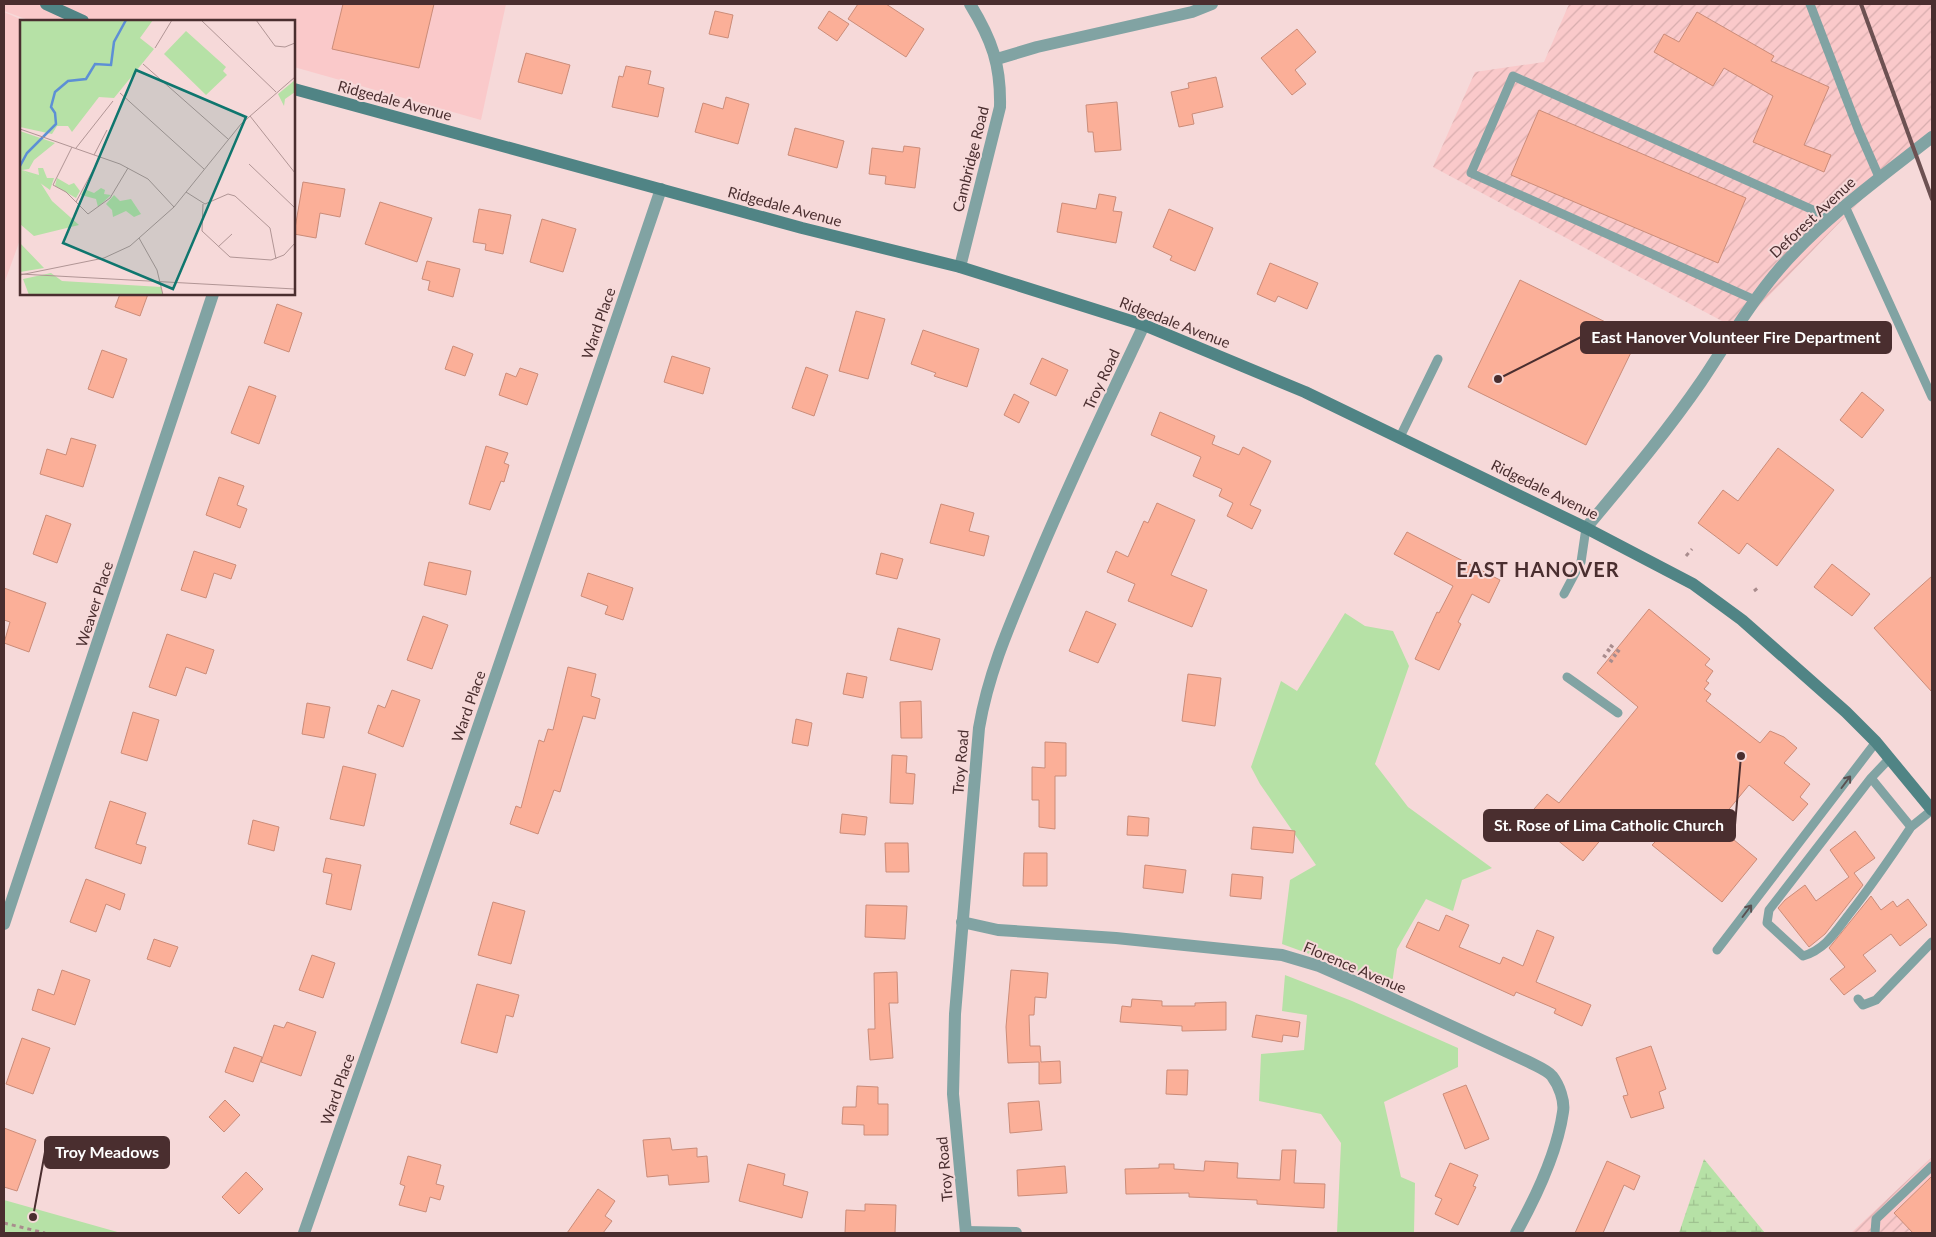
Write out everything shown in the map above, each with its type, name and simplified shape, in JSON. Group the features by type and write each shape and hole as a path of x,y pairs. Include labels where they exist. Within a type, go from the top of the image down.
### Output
{"main road":[{"path":"46,4 81,20"},
{"name":"Ridgedale Avenue","path":"295,89 802,228 960,267 1144,325 1296,388 1400,436 1586,528 1693,584 1742,620 1815,683 1876,742 1932,810"}],"street":[{"name":"Cambridge Road","path":"960,267 1000,107 1001,81 992,43 970,4"},
{"path":"997,60 1047,44 1192,12 1212,4"},
{"name":"Deforest Avenue","path":"1586,528 1638,465 1700,383 1724,344 1781,267 1831,218 1879,177 1932,137"},
{"name":"Ward Place","path":"304,1233 388,992 661,189"},
{"name":"Weaver Place","path":"4,924 213,295"},
{"name":"Troy Road","path":"966,1233 953,1094 955,1014 979,728 986,690 999,651 1066,490 1144,325"},
{"name":"Florence Avenue","path":"962,922 998,930 1116,938 1282,955 1319,966 1359,983 1529,1062 1551,1075 1562,1098 1564,1111 1549,1161 1529,1209 1516,1233"},
{"path":"966,1233 1016,1233"}],"lane":[{"path":"1810,4 1879,177"},
{"path":"1755,300 1471,173 1513,76 1831,218"},
{"path":"1845,206 1932,397"},
{"path":"1400,436 1438,359"},
{"path":"1564,594 1581,562 1586,528"},
{"path":"1567,678 1618,713"},
{"path":"1717,950 1876,742"},
{"path":"1890,758 1871,778 1769,910 1766,923 1803,956 1816,952 1834,936 1872,886 1911,827 1932,810"},
{"path":"1871,778 1911,827"},
{"path":"1858,999 1863,1005 1876,1000 1932,942"},
{"path":"1875,1233 1876,1220 1932,1166"}],"path":[{"path":"1686,556 1692,550"},
{"path":"1754,591 1759,587"},
{"path":"1610,645 1621,653"},
{"path":"1607,649 1618,658"},
{"path":"1603,655 1614,663"},
{"path":"4,1223 45,1233"}],"shaded area":[{"path":"4,4 506,4 481,120 295,67 295,20 28,20 4,11"},
{"path":"1569,4 1932,4 1932,141 1893,167 1737,329 1433,167 1475,72 1544,62"},
{"path":"4,12 23,20 20,20 20,240 4,284"},
{"path":"1932,1157 1932,1233 1851,1233"}],"green space":[{"path":"1345,613 1365,626 1393,631 1409,666 1375,764 1408,807 1492,868 1462,880 1453,911 1426,899 1397,949 1392,984 1282,944 1290,880 1316,865 1260,784 1251,767 1281,681 1297,691"},
{"path":"1285,975 1352,1001 1458,1048 1458,1067 1384,1102 1401,1177 1415,1183 1414,1233 1337,1233 1341,1143 1321,1114 1259,1101 1261,1054 1304,1050 1307,1015 1282,1011"},
{"path":"1704,1159 1765,1233 1679,1233"},
{"path":"4,1200 121,1233 4,1233"}],"building":[{"path":"343,4 434,4 419,68 332,49"},
{"path":"858,4 886,4 924,29 906,57 848,19"},
{"path":"715,11 733,15 728,38 709,34"},
{"path":"829,11 849,24 837,41 818,28"},
{"path":"1697,12 1774,56 1771,61 1829,87 1804,145 1831,155 1824,172 1753,142 1773,96 1724,68 1713,86 1654,52 1664,34 1679,42"},
{"path":"1297,29 1316,52 1295,70 1306,84 1292,95 1261,58"},
{"path":"526,53 570,65 562,94 518,82"},
{"path":"626,66 651,71 648,84 664,88 658,117 612,107 619,76 623,77"},
{"path":"1216,77 1223,107 1192,114 1194,124 1179,127 1171,92 1189,88 1188,83"},
{"path":"726,97 749,104 738,144 695,132 703,103 723,109"},
{"path":"1117,102 1121,150 1095,152 1093,132 1088,132 1086,105"},
{"path":"1539,110 1746,198 1718,263 1511,175"},
{"path":"795,128 844,141 837,168 788,155"},
{"path":"904,146 920,148 915,188 885,184 886,176 869,174 872,148 903,152"},
{"path":"303,182 345,189 340,217 320,213 316,238 295,234"},
{"path":"1099,194 1116,197 1113,211 1122,212 1116,243 1057,232 1062,203 1096,209"},
{"path":"380,202 432,218 417,262 365,244"},
{"path":"479,209 511,215 503,254 485,250 486,244 473,242"},
{"path":"1169,209 1213,228 1195,271 1170,260 1172,256 1153,247"},
{"path":"542,219 576,229 563,272 530,262"},
{"path":"427,261 460,269 453,297 428,290 430,281 422,279"},
{"path":"1270,263 1318,283 1307,309 1278,296 1275,302 1257,294"},
{"path":"1520,280 1638,338 1586,445 1468,387"},
{"path":"120,295 148,295 140,316 115,307"},
{"path":"277,304 302,313 289,352 264,343"},
{"path":"856,311 885,319 868,379 839,371"},
{"path":"923,330 979,349 967,387 934,376 936,373 911,364"},
{"path":"453,346 473,354 465,376 445,369"},
{"path":"102,350 127,359 113,398 88,389"},
{"path":"672,356 710,368 703,394 664,382"},
{"path":"1042,358 1068,370 1056,396 1030,384"},
{"path":"806,367 828,375 814,416 792,408"},
{"path":"520,368 538,374 527,405 499,395 506,373 516,377"},
{"path":"249,386 276,396 259,444 231,433"},
{"path":"1862,392 1884,410 1862,438 1840,420"},
{"path":"1014,394 1029,402 1019,423 1004,415"},
{"path":"1160,412 1215,436 1212,444 1239,455 1243,447 1271,461 1250,505 1261,510 1252,529 1227,516 1233,503 1219,496 1222,489 1193,476 1201,457 1151,435"},
{"path":"71,438 96,445 83,487 40,474 47,449 66,455"},
{"path":"486,446 508,453 504,463 509,465 504,482 501,481 490,510 469,504"},
{"path":"1778,448 1834,490 1777,566 1747,543 1739,554 1698,523 1723,490 1738,501"},
{"path":"219,477 244,486 237,505 247,509 240,528 206,515"},
{"path":"1157,503 1195,520 1171,575 1207,590 1192,627 1128,601 1135,584 1107,572 1116,551 1128,557 1144,521 1148,523"},
{"path":"941,504 974,513 969,531 989,536 984,556 930,543"},
{"path":"46,515 71,524 57,563 33,554"},
{"path":"1407,532 1500,580 1489,603 1472,594 1458,622 1461,624 1439,670 1415,659 1437,612 1439,613 1453,586 1394,554"},
{"path":"194,551 236,565 231,579 214,573 206,598 181,590"},
{"path":"881,553 903,559 897,579 876,574"},
{"path":"429,562 471,571 466,595 424,585"},
{"path":"1832,564 1870,594 1852,616 1814,587"},
{"path":"588,573 633,588 623,620 605,614 608,606 581,596"},
{"path":"1932,576 1932,692 1874,628"},
{"path":"4,588 46,603 29,652 4,643 10,622 4,620"},
{"path":"1649,609 1710,659 1705,665 1713,671 1706,681 1709,683 1704,689 1711,694 1706,701 1760,743 1770,731 1784,737 1797,748 1784,763 1810,784 1800,797 1808,804 1793,821 1749,785 1716,825 1757,859 1722,902 1652,845 1656,841 1623,813 1583,861 1528,816 1547,794 1559,803 1638,707 1597,673"},
{"path":"1086,611 1116,624 1098,663 1069,651"},
{"path":"423,616 448,625 432,669 407,660"},
{"path":"898,628 940,639 932,670 890,660"},
{"path":"167,634 214,650 206,674 186,667 176,696 149,687"},
{"path":"568,667 596,674 591,696 600,699 595,719 583,716 560,792 554,790 538,834 510,824 516,806 521,808 539,740 544,742 548,729 553,730"},
{"path":"847,673 867,677 863,698 843,694"},
{"path":"1188,674 1221,678 1215,726 1182,721"},
{"path":"392,690 420,700 403,747 368,733 378,705 385,708"},
{"path":"921,701 922,738 901,738 900,702"},
{"path":"307,703 330,707 324,738 302,734"},
{"path":"133,712 159,720 147,761 121,753"},
{"path":"796,719 812,723 808,746 792,743"},
{"path":"1045,742 1066,743 1066,776 1055,776 1055,829 1039,827 1039,800 1032,800 1032,767 1045,768"},
{"path":"892,755 907,756 906,773 915,774 913,804 890,803"},
{"path":"343,766 376,774 364,826 330,819"},
{"path":"110,801 146,813 136,844 146,847 141,864 95,848"},
{"path":"842,814 867,817 865,835 840,833"},
{"path":"1128,816 1149,818 1148,836 1127,835"},
{"path":"253,820 279,827 274,851 248,844"},
{"path":"1253,827 1295,831 1293,853 1251,849"},
{"path":"1855,831 1875,858 1854,873 1863,885 1825,934 1809,947 1778,908 1785,900 1805,885 1816,901 1849,877 1830,850"},
{"path":"885,843 908,843 909,872 886,872"},
{"path":"1024,853 1047,853 1047,886 1023,886"},
{"path":"326,858 361,865 351,910 326,904 332,874 323,872"},
{"path":"1145,865 1186,870 1183,893 1143,888"},
{"path":"1232,874 1263,877 1261,899 1230,896"},
{"path":"86,879 125,894 120,910 106,904 96,932 70,922"},
{"path":"1871,896 1881,910 1893,901 1897,907 1908,899 1927,925 1900,946 1891,934 1863,955 1876,971 1844,995 1830,979 1845,967 1829,948"},
{"path":"493,902 525,911 511,964 478,955"},
{"path":"866,905 907,906 905,939 865,937"},
{"path":"1446,915 1469,925 1459,947 1500,964 1503,957 1523,966 1537,930 1554,937 1536,982 1591,1005 1582,1026 1554,1013 1556,1009 1516,992 1514,996 1406,947 1418,922 1439,931"},
{"path":"154,939 178,947 170,967 147,959"},
{"path":"312,955 335,963 323,998 299,990"},
{"path":"62,970 90,980 75,1025 32,1010 38,989 54,995"},
{"path":"1011,970 1048,973 1046,998 1035,997 1034,1015 1029,1015 1030,1046 1040,1046 1041,1062 1060,1061 1061,1083 1039,1084 1039,1062 1008,1063 1006,1027"},
{"path":"897,972 898,1003 889,1003 893,1058 870,1060 868,1029 875,1029 874,973"},
{"path":"477,984 519,995 513,1017 506,1015 497,1053 461,1043"},
{"path":"1132,999 1162,1001 1162,1006 1195,1006 1195,1003 1226,1002 1226,1030 1182,1031 1182,1026 1120,1022 1122,1006 1131,1007"},
{"path":"1256,1015 1300,1022 1298,1037 1283,1035 1282,1042 1252,1037"},
{"path":"287,1022 316,1032 301,1076 261,1062 274,1025 284,1028"},
{"path":"22,1038 50,1048 33,1094 6,1084"},
{"path":"1651,1046 1666,1089 1659,1092 1664,1108 1631,1118 1623,1096 1628,1095 1616,1058"},
{"path":"234,1047 262,1057 253,1082 225,1072"},
{"path":"1167,1070 1188,1070 1187,1095 1166,1094"},
{"path":"1466,1085 1489,1139 1465,1149 1443,1094"},
{"path":"857,1086 878,1087 878,1104 888,1104 888,1135 864,1135 864,1125 842,1124 843,1107 856,1107"},
{"path":"225,1100 240,1115 224,1132 209,1117"},
{"path":"1039,1101 1042,1130 1010,1133 1008,1103"},
{"path":"4,1128 36,1140 17,1191 4,1187"},
{"path":"670,1138 672,1150 697,1148 697,1157 707,1156 709,1182 669,1185 668,1175 647,1177 643,1140"},
{"path":"1282,1150 1296,1150 1294,1183 1325,1184 1324,1208 1257,1204 1257,1200 1189,1197 1189,1193 1126,1194 1125,1169 1159,1168 1159,1164 1174,1164 1174,1169 1204,1171 1205,1161 1238,1163 1237,1178 1280,1180"},
{"path":"408,1156 441,1165 436,1184 444,1186 440,1200 430,1197 426,1212 399,1205 405,1186 400,1184"},
{"path":"1607,1161 1640,1176 1634,1190 1624,1185 1603,1233 1575,1233"},
{"path":"1450,1163 1478,1175 1473,1186 1476,1187 1458,1225 1435,1214 1442,1199 1435,1196"},
{"path":"748,1164 785,1174 783,1185 808,1192 802,1218 739,1201"},
{"path":"1065,1166 1067,1193 1018,1196 1017,1170"},
{"path":"246,1172 263,1189 239,1214 222,1197"},
{"path":"1932,1176 1932,1233 1913,1233 1894,1213"},
{"path":"598,1189 615,1201 605,1216 612,1221 603,1233 567,1233"},
{"path":"865,1204 896,1205 895,1233 845,1233 846,1210 865,1211"}],"railway":[{"path":"1861,4 1932,199"}],"place":[{"name":"East Hanover Volunteer Fire Department","path":"1498,379"},
{"name":"St. Rose of Lima Catholic Church","path":"1741,756"},
{"name":"Troy Meadows","path":"33,1217"}],"district":[{"name":"EAST HANOVER","path":"1538,569"}]}
